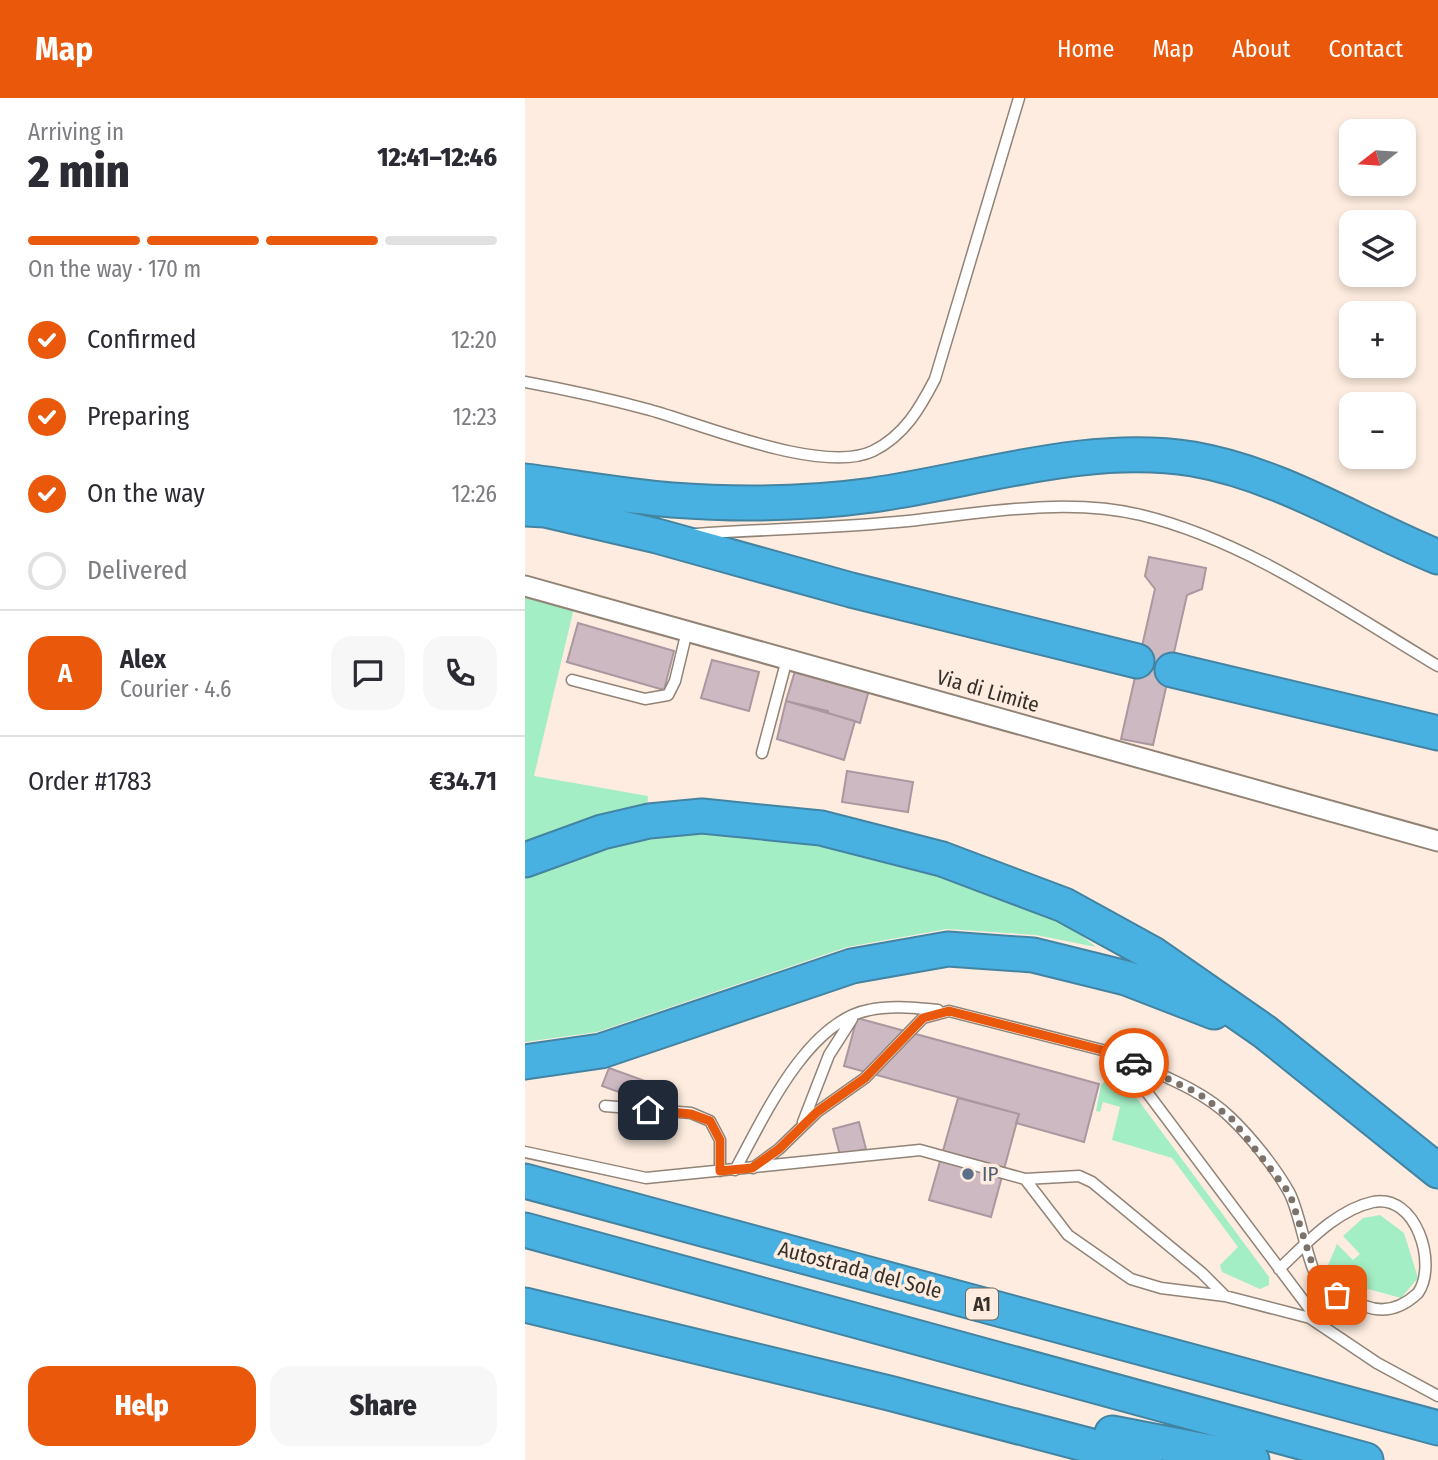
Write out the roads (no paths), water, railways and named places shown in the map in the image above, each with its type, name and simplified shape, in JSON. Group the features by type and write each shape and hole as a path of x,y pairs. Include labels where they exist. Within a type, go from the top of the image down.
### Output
{"highway":[{"path":"525,481 672,500 773,503 872,495 1063,462 1154,455 1194,460 1261,476 1438,557"},
{"path":"525,509 545,510 657,536 851,590 1137,661"},
{"path":"1172,670 1438,733"},
{"path":"525,860 602,832 649,821 702,816 821,828 942,859 1064,905 1153,954 1265,1032 1438,1171"},
{"path":"525,1062 601,1051 852,966 948,948 1033,955 1126,978 1265,1032"},
{"name":"Autostrada del Sole","path":"525,1181 1438,1428"},
{"name":"A1","path":"525,1230 1366,1460"},
{"path":"525,1305 889,1393 1146,1460"},
{"path":"889,1393 1151,1439 1252,1460"}],"street":[{"name":"Via di Limite","path":"525,586 1438,841"}],"lane":[{"path":"525,382 588,393 738,438 824,457 847,458 874,450 912,421 935,379 1019,98"},
{"path":"657,536 906,521 1041,509 1100,509 1139,515 1221,543 1317,594 1438,666"},
{"path":"572,680 645,699 660,698 670,692 675,681 687,631"},
{"path":"762,753 787,659"},
{"path":"735,1170 796,1061 835,1026 866,1010 894,1007 949,1011 1117,1055 1198,1093 1231,1118 1290,1194 1307,1243 1312,1265 1320,1284 1337,1295 1371,1308 1389,1310 1406,1303 1421,1290 1428,1276 1429,1257 1417,1223 1403,1208 1389,1200 1373,1202 1342,1216 1307,1243 1279,1269"},
{"path":"752,1168 817,1112 865,1078 923,1018 949,1011"},
{"path":"797,1131 828,1055 857,1014"},
{"path":"1117,1055 1320,1323"},
{"path":"605,1106 691,1114 710,1121 720,1140 720,1171"},
{"path":"525,1152 646,1178 921,1150 1025,1179 1079,1176 1092,1182 1202,1273 1225,1296"},
{"path":"1025,1179 1067,1235 1131,1279 1161,1289 1225,1296 1297,1313 1320,1323 1377,1363 1438,1396"}],"place":[{"name":"IP","path":"968,1174"}]}
